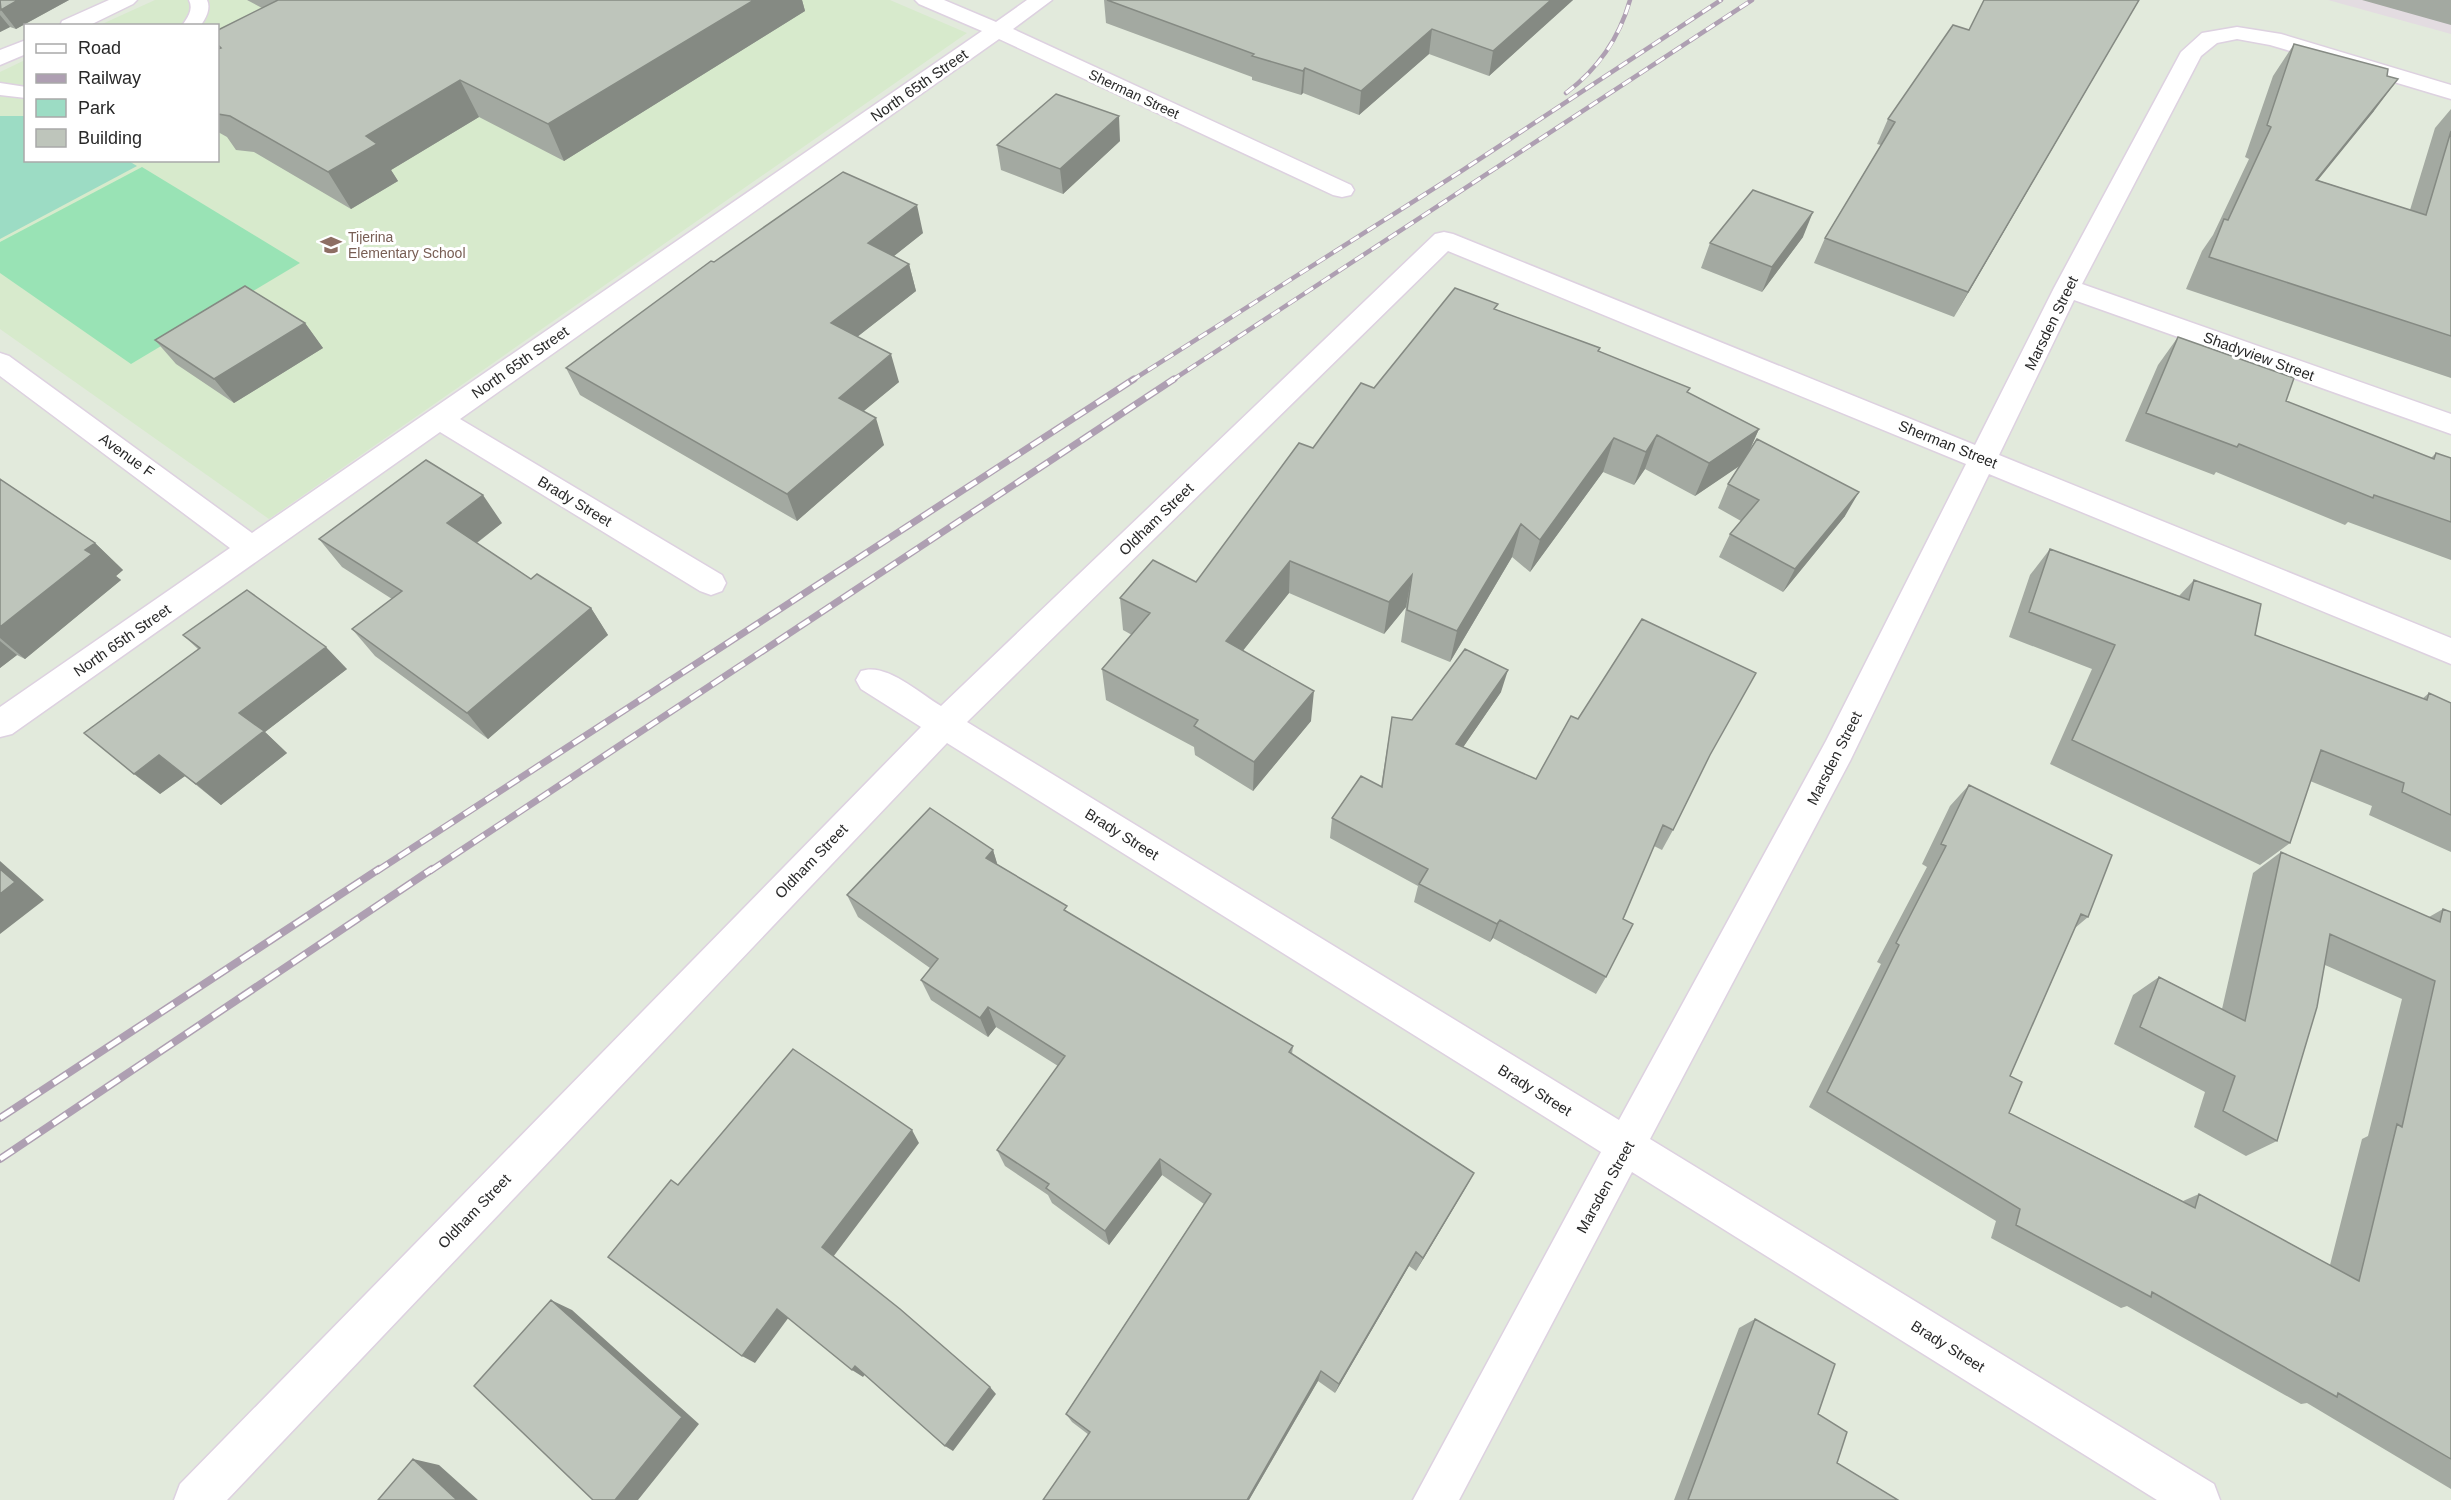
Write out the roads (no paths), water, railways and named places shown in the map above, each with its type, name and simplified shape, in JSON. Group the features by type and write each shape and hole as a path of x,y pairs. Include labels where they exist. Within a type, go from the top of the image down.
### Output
{"street":[{"path":"74,24 126,0"},
{"name":"Sherman Street","path":"926,0 997,30 1342,190"},
{"name":"North 65th Street","path":"0,724 1041,0"},
{"name":"Marsden Street","path":"1435,1500 1627,1147 1838,751 2067,288 2192,52 2210,38 2237,33 2273,39 2451,92"},
{"path":"0,58 24,47"},
{"name":"Sherman Street","path":"1444,240 2451,651"},
{"name":"Oldham Street","path":"196,1500 944,724 1444,240"},
{"name":"Shadyview Street","path":"2067,288 2451,424"},
{"name":"Avenue F","path":"0,362 253,549"},
{"name":"Brady Street","path":"439,419 711,583"},
{"name":"Brady Street","path":"872,680 2198,1500"}],"lane":[{"path":"192,24 197,18 200,4 198,0"},
{"path":"0,89 24,93"}],"railway":[{"path":"1566,93 1588,74 1606,52 1620,28 1630,0"},
{"path":"1131,381 1463,170 1721,0"},
{"path":"1171,381 1752,0"},
{"path":"377,871 1134,379"},
{"path":"430,871 1174,379"},
{"path":"0,1118 379,869"},
{"path":"0,1159 432,869"}],"place":[{"name":"Tijerina Elementary School","path":"331,245"}]}
